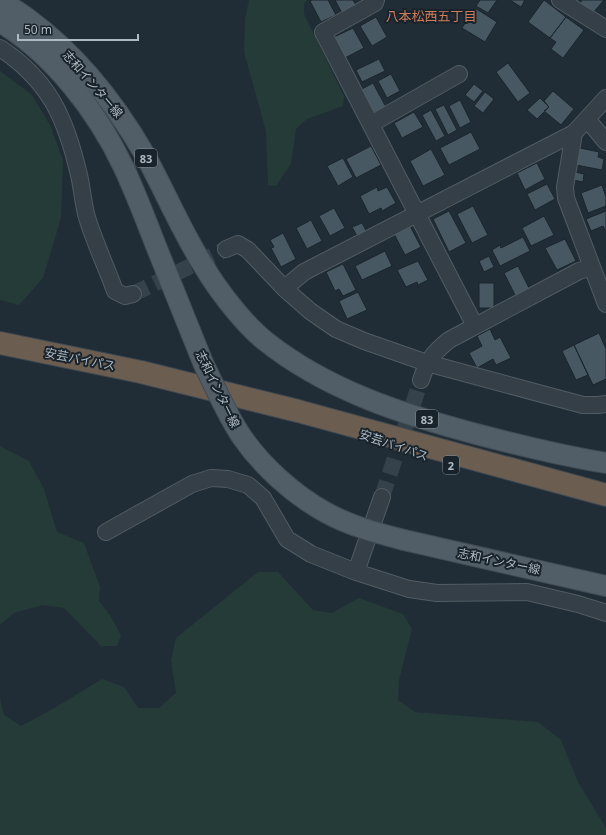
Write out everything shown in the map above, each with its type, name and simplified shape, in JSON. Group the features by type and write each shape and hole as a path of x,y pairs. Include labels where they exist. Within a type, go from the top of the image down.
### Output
{"highway":[{"name":"安芸バイパス","path":"0,343 141,372 298,411 606,495"},
{"name":"安芸バイパス","path":"298,411 459,468 606,508"}],"main road":[{"name":"志和インター線","path":"0,1 27,18 65,50 96,84 123,118 145,155 203,266 221,293 263,339 294,361 326,380 395,409 514,444 606,464"},
{"name":"志和インター線","path":"0,22 15,31 51,63 80,96 104,131 123,167 204,365 222,404 242,437 265,465 293,491 324,512 363,529 404,540 606,586"}],"street":[{"path":"376,0 375,3 322,32 476,326"},
{"path":"560,0 604,25"},
{"path":"0,48 30,71 48,92 61,116 72,144 86,214 115,291 125,296 132,294"},
{"path":"371,124 459,74"},
{"path":"286,289 304,272 574,133 606,98"},
{"path":"586,119 606,142"},
{"path":"574,133 564,187 566,198 606,304"},
{"path":"226,249 238,244 248,250 310,311 336,329 364,341 427,363 583,405 606,404"},
{"path":"421,380 427,363 436,350 449,340 580,271 592,267"},
{"path":"106,532 192,484 211,478 228,479 248,485 263,498 287,539 311,554 356,572 409,589 437,593 527,592 571,602 606,613"},
{"path":"356,572 382,497"}],"green space":[{"path":"249,0 307,0 304,4 304,14 344,96 343,106 307,119 296,129 291,164 276,186 268,185 266,131 244,52 245,19"},
{"path":"0,71 32,95 50,125 63,160 61,218 43,278 19,305 0,300"},
{"path":"0,446 29,461 44,489 57,532 84,543 100,587 99,601 110,615 121,635 117,646 101,646 64,608 42,605 14,613 0,625"},
{"path":"258,572 278,572 313,610 332,613 359,598 403,614 412,629 399,680 398,700 415,712 538,722 561,740 578,782 606,828 606,835 0,835 0,699 4,715 21,726 51,710 102,679 124,687 138,708 159,708 176,693 171,660 176,638"}],"building":[{"path":"328,0 336,15 321,22 310,1"},
{"path":"335,0 353,0 356,5 342,13"},
{"path":"480,0 497,0 488,13 476,6"},
{"path":"510,0 525,0 521,7"},
{"path":"544,0 566,17 550,38 528,22"},
{"path":"582,0 604,0 592,14 580,3"},
{"path":"475,8 497,22 485,42 462,28"},
{"path":"376,17 387,37 372,46 360,26"},
{"path":"566,17 584,30 563,58 551,49 556,42 550,38"},
{"path":"353,28 364,48 343,59 332,38"},
{"path":"379,59 385,71 362,82 356,70"},
{"path":"508,63 530,93 518,102 496,72"},
{"path":"391,74 400,91 387,98 378,81"},
{"path":"373,83 386,107 373,114 360,90"},
{"path":"474,84 483,91 474,102 465,95"},
{"path":"553,91 574,109 561,125 544,111 549,107 544,101"},
{"path":"485,92 494,99 483,113 474,106"},
{"path":"540,98 549,107 537,119 527,110"},
{"path":"460,100 471,122 460,128 449,106"},
{"path":"444,105 457,130 448,135 435,109"},
{"path":"431,110 445,136 436,141 422,115"},
{"path":"414,112 423,127 402,138 394,123"},
{"path":"471,132 480,149 449,165 440,148"},
{"path":"371,146 381,165 356,178 346,159"},
{"path":"580,148 599,152 598,157 604,159 602,170 576,165"},
{"path":"431,149 445,175 423,186 410,161"},
{"path":"343,158 353,177 338,186 327,166"},
{"path":"537,163 545,179 525,190 517,173"},
{"path":"575,172 584,174 583,182 573,180"},
{"path":"547,184 555,199 535,210 527,194"},
{"path":"602,185 606,197 606,206 588,213 581,193"},
{"path":"377,187 378,191 387,187 396,203 382,211 381,208 369,214 360,196"},
{"path":"473,206 488,235 472,243 457,214"},
{"path":"334,208 345,228 330,236 319,216"},
{"path":"449,211 466,243 449,252 433,219"},
{"path":"606,211 606,232 603,226 591,231 586,219"},
{"path":"544,216 554,235 531,246 522,228"},
{"path":"311,220 322,241 307,249 296,228"},
{"path":"362,223 367,232 357,236 352,227"},
{"path":"409,224 421,247 405,255 393,232"},
{"path":"283,233 296,259 281,267 271,248 274,247 270,240"},
{"path":"523,237 530,251 500,266 492,250 500,245 501,248"},
{"path":"565,239 576,261 557,270 545,248"},
{"path":"385,251 392,266 362,280 355,266"},
{"path":"489,256 494,267 484,272 479,261"},
{"path":"418,261 428,280 418,285 417,282 406,287 397,270"},
{"path":"343,264 356,290 343,296 339,289 335,291 326,272"},
{"path":"518,266 530,290 516,297 504,273"},
{"path":"479,283 494,283 494,308 479,308"},
{"path":"358,292 367,310 347,319 339,301"},
{"path":"490,329 495,340 500,337 511,358 496,365 493,359 477,368 469,353 482,346 477,336"},
{"path":"599,333 606,349 606,379 593,385 574,345"},
{"path":"574,345 588,375 576,380 562,351"}],"tunnel":[{"path":"133,294 226,249"},
{"path":"382,497 421,380"}],"district":[{"name":"八本松西五丁目","path":"431,16"}]}
